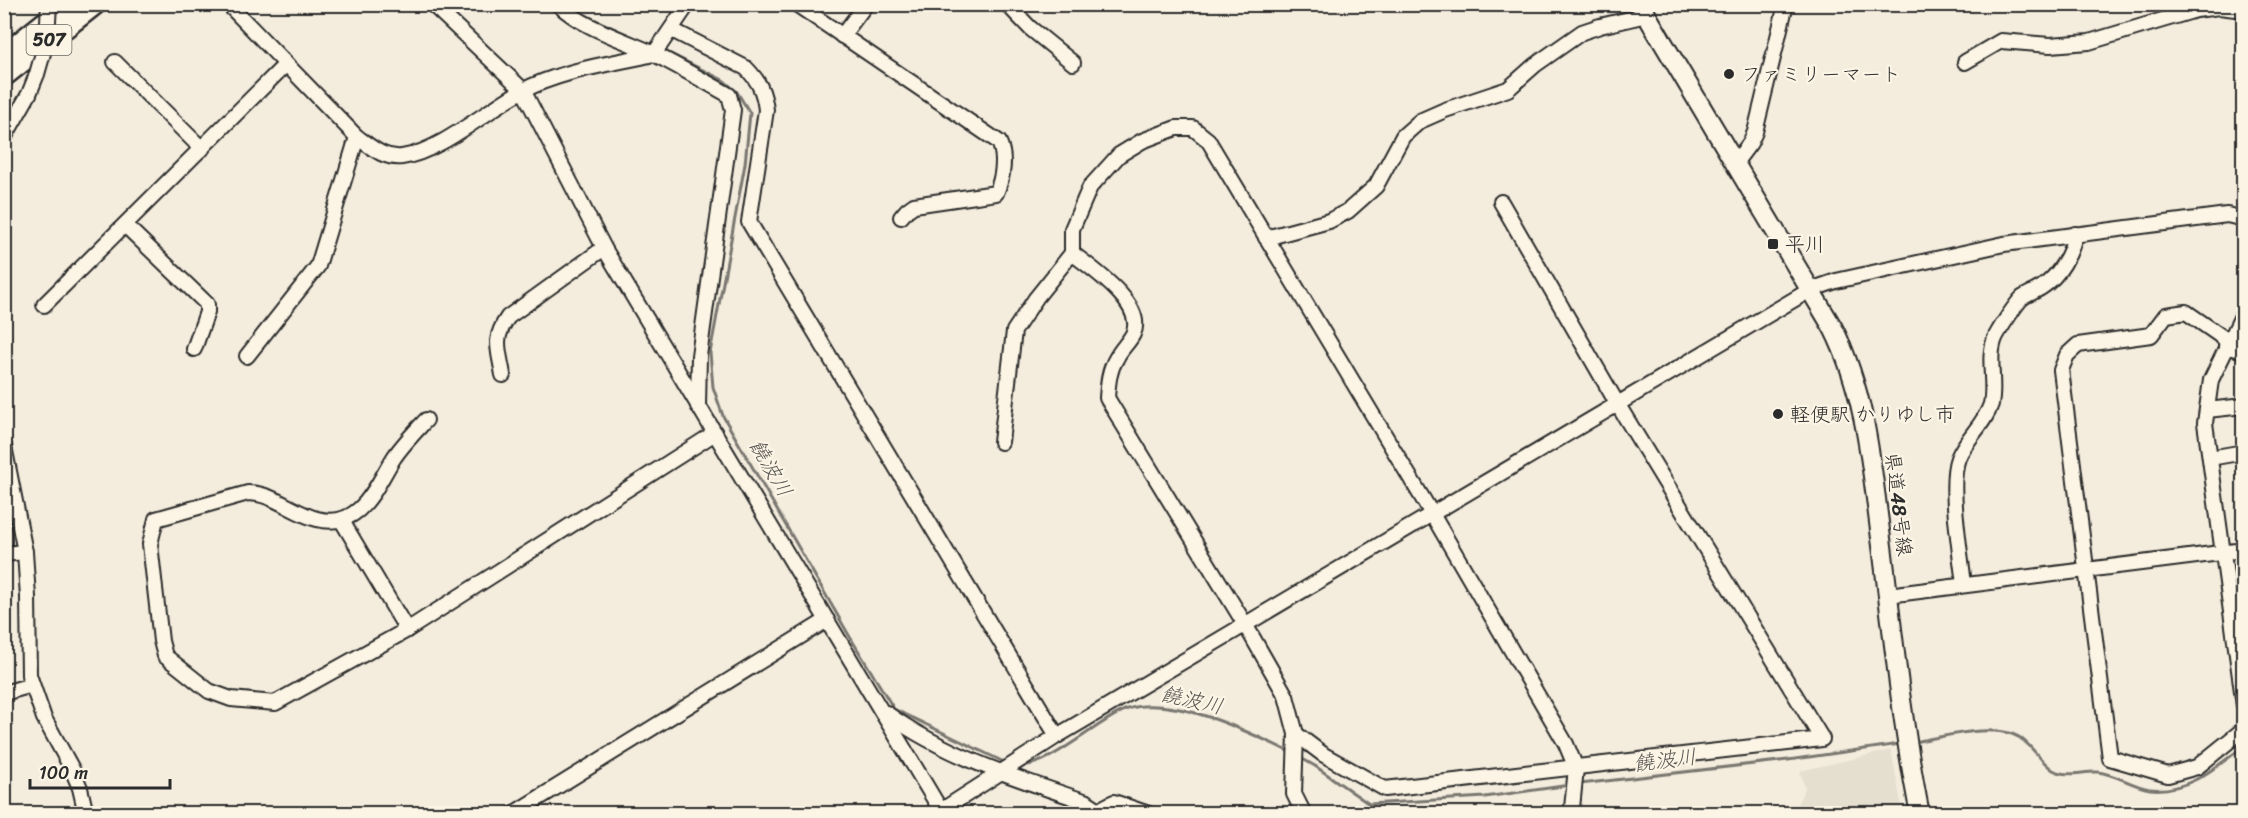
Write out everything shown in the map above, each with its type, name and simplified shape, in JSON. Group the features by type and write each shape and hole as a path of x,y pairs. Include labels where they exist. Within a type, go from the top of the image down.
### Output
{"highway":[{"name":"507","path":"4,57 69,4"},
{"name":"507","path":"4,75 94,4"}],"main road":[{"name":"県道48号線","path":"1646,8 1840,343 1858,390 1868,439 1910,765 1920,813"}],"street":[{"path":"4,138 29,94 37,74 47,39 49,4"},
{"path":"228,4 357,137 378,152 403,157 434,146 523,90 558,76 654,54 688,4"},
{"path":"432,4 523,90 604,248 882,710 940,812 1057,736 1810,290 1836,281 1964,251 2227,214 2244,219"},
{"path":"558,4 586,23 654,54 729,95 733,110 699,356 698,407"},
{"path":"796,4 999,142 1002,149 1002,181 996,193 914,205 901,217"},
{"path":"842,36 866,4"},
{"path":"1007,4 1030,28 1073,63"},
{"path":"1735,163 1755,132 1786,4"},
{"path":"1965,62 2001,41 2050,45 2089,42 2196,10 2219,7 2244,10"},
{"path":"1266,238 1329,222 1348,211 1376,186 1402,136 1420,121 1508,89 1535,65 1582,32 1646,8"},
{"path":"672,30 746,68 756,77 764,92 766,110 749,222 1057,736"},
{"path":"115,62 202,148"},
{"path":"44,305 286,64"},
{"path":"1001,442 1014,332 1036,298 1072,253 1072,229 1090,187 1119,155 1142,141 1176,128 1193,128 1208,140 1432,514 1566,744 1576,768 1572,808 1569,813"},
{"path":"247,356 318,266 357,137"},
{"path":"1296,734 1324,755 1386,789 1822,739 1618,405 1501,202"},
{"path":"125,225 207,304 205,321 194,350"},
{"path":"1964,585 1953,482 1957,460 1965,443 1981,423 1990,406 1994,387 1991,356 1996,337 2022,299 2044,286 2058,272 2073,244 2075,234"},
{"path":"503,375 497,342 498,332 508,317 604,248"},
{"path":"1072,253 1123,295 1133,314 1135,326 1133,334 1117,357 1109,375 1107,398 1286,696 1296,734 1294,794 1304,813"},
{"path":"2244,351 2227,344 2186,312 2166,315 2151,335 2078,345 2067,355 2061,370 2110,758 2168,775 2197,767 2244,729"},
{"path":"2244,312 2211,380 2205,423 2244,706"},
{"path":"2207,410 2244,406"},
{"path":"426,420 394,458 370,498 342,521 317,519 259,493 248,493 156,519 150,544 161,641 165,656 209,691 231,699 275,704 407,630 715,433"},
{"path":"4,446 7,473 25,552 29,675 44,718 72,769 86,813"},
{"path":"2210,458 2244,452"},
{"path":"342,521 407,630"},
{"path":"1888,595 2244,550"},
{"path":"4,555 25,552"},
{"path":"513,813 828,620"},
{"path":"4,693 32,685"},
{"path":"882,710 908,729 1000,773 1087,802 1100,812 1114,802 1149,813"}],"shaded area":[{"path":"1891,750 1903,813 1793,813 1805,788 1800,771"}],"waterway":[{"name":"饒波川","path":"572,4 581,13 655,47"},
{"name":"饒波川","path":"661,49 723,80 737,92 750,113 745,164 710,353 713,387 723,416 894,709 1006,763"},
{"name":"饒波川","path":"1021,765 1044,760 1114,715 1143,706 1164,707 1209,717 1290,752"},
{"name":"饒波川","path":"1913,742 1976,731 2012,734 2029,745 2048,766 2058,772 2069,774 2098,772 2150,789 2164,789 2189,783 2212,770 2244,746"},
{"name":"饒波川","path":"1580,784 1788,760 1900,744"},
{"name":"饒波川","path":"1299,757 1369,804 1485,797 1570,785"}],"place":[{"name":"ファミリーマート","path":"1729,74"},
{"name":"平川","path":"1773,244"},
{"name":"軽便駅 かりゆし市","path":"1778,414"}]}
